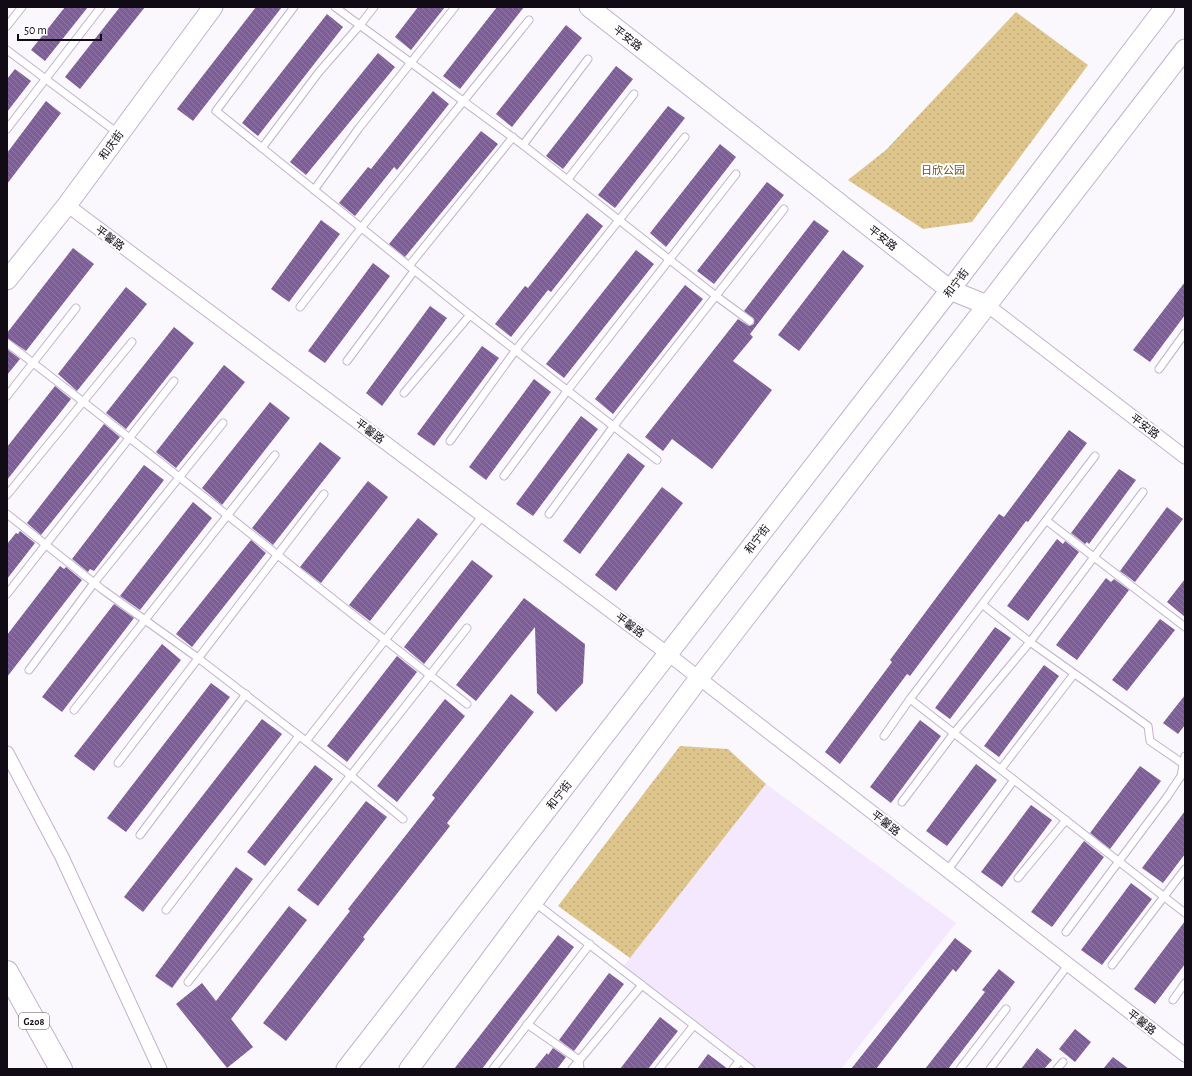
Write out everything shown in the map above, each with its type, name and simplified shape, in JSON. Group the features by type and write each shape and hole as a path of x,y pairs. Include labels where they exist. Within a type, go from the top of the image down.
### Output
{"highway":[{"name":"G208","path":"7,972 62,1069"}],"main road":[{"name":"和庆街","path":"8,277 67,205 213,7"},
{"name":"平安路","path":"589,7 950,290 987,305"},
{"name":"和宁街","path":"346,1069 950,290 1165,7"},
{"path":"409,1069 699,678 1185,49"}],"street":[{"name":"平馨路","path":"67,205 668,654 1185,1055"},
{"name":"平安路","path":"987,305 1185,457"},
{"path":"7,753 62,858 160,1069"}],"lane":[{"path":"7,26 22,7"},
{"path":"7,129 101,7"},
{"path":"294,7 216,111 470,315 657,460"},
{"path":"335,7 524,145 750,321"},
{"path":"262,148 319,72 374,7"},
{"path":"314,190 359,128 455,7"},
{"path":"300,306 529,20"},
{"path":"7,50 119,134"},
{"path":"524,145 588,59"},
{"path":"568,179 634,94"},
{"path":"347,361 412,269 513,137"},
{"path":"450,442 516,351 685,137"},
{"path":"504,476 567,391 736,174"},
{"path":"549,514 613,427 784,209"},
{"path":"7,396 76,308"},
{"path":"404,393 470,315"},
{"path":"1159,369 1185,333"},
{"path":"7,495 132,342"},
{"path":"7,344 130,437 226,516 467,704"},
{"path":"7,594 174,381"},
{"path":"29,670 94,583 223,423"},
{"path":"74,710 274,455"},
{"path":"884,736 910,699 1095,456"},
{"path":"902,802 954,733 1030,642 1143,492"},
{"path":"118,763 324,494"},
{"path":"7,514 94,583 246,694 350,775 403,819"},
{"path":"306,741 483,515"},
{"path":"1047,521 1185,627"},
{"path":"983,605 1030,642 1148,726 1150,741 1184,765"},
{"path":"188,982 467,628"},
{"path":"1001,769 1074,674"},
{"path":"140,835 246,694"},
{"path":"910,699 1185,913"},
{"path":"166,910 299,736"},
{"path":"1066,932 1167,797 1181,776 1185,756"},
{"path":"947,871 1014,780"},
{"path":"1018,878 1066,820"},
{"path":"1112,965 1185,869"},
{"path":"534,901 751,1069"},
{"path":"493,1069 590,944"},
{"path":"990,1069 1068,965"},
{"path":"1173,1000 1185,983"},
{"path":"572,1069 642,985"},
{"path":"960,1069 1006,1009"},
{"path":"527,1024 579,1060 580,1069"},
{"path":"659,1069 694,1025"},
{"path":"733,1069 740,1060"},
{"path":"1057,1069 1063,1062"}],"shaded area":[{"path":"766,784 956,923 841,1069 745,1069 620,971"}],"green space":[{"name":"日欣公园","path":"1016,12 1088,65 972,222 923,229 848,180 886,150"},
{"path":"680,746 728,749 766,784 630,958 558,906"}],"building":[{"path":"65,7 88,7 45,61 31,50"},
{"path":"120,7 145,7 80,89 65,77"},
{"path":"256,7 282,7 193,121 177,109"},
{"path":"418,7 445,7 411,50 395,37"},
{"path":"497,7 524,7 460,89 443,76"},
{"path":"327,14 343,27 258,136 242,123"},
{"path":"566,25 582,38 512,127 496,114"},
{"path":"378,53 395,67 306,175 290,162"},
{"path":"616,66 633,79 563,169 546,156"},
{"path":"15,69 31,81 7,112 7,79"},
{"path":"433,91 449,104 397,170 394,167 355,216 339,203 368,167 371,169"},
{"path":"46,101 61,113 7,184 7,153"},
{"path":"668,106 685,118 615,208 598,195"},
{"path":"481,131 498,144 405,257 389,244"},
{"path":"720,144 736,157 666,247 650,233"},
{"path":"767,182 784,195 714,284 697,271"},
{"path":"587,213 603,226 551,292 548,290 511,337 495,324 525,286 528,288"},
{"path":"321,220 340,234 289,302 271,289"},
{"path":"814,220 829,231 750,334 753,337 733,361 772,390 712,469 672,439 663,451 645,437 738,319 749,326 754,324 754,319 744,311"},
{"path":"73,248 94,264 26,351 7,338 7,333"},
{"path":"636,250 654,264 564,378 546,364"},
{"path":"843,250 864,266 799,351 778,335"},
{"path":"373,263 390,276 325,363 308,351"},
{"path":"1185,282 1185,315 1150,362 1133,350"},
{"path":"685,285 703,299 613,414 595,399"},
{"path":"126,287 147,304 77,391 58,374"},
{"path":"430,306 447,318 382,406 366,393"},
{"path":"174,327 194,343 126,429 106,413"},
{"path":"482,346 499,358 434,446 417,434"},
{"path":"7,349 20,359 7,375"},
{"path":"224,365 245,382 176,468 156,452"},
{"path":"534,379 551,392 486,480 469,467"},
{"path":"55,386 71,399 7,480 7,447"},
{"path":"270,402 290,418 222,505 202,488"},
{"path":"581,416 598,429 533,516 516,504"},
{"path":"104,424 120,437 41,535 27,523"},
{"path":"1069,430 1087,443 1028,522 1026,521 910,676 907,674 840,764 825,752 892,662 890,660 999,514 1004,517"},
{"path":"320,442 341,458 273,545 252,528"},
{"path":"628,453 645,466 580,554 563,541"},
{"path":"144,465 164,480 94,571 90,569 88,572 72,559"},
{"path":"1119,469 1136,480 1089,544 1087,542 1085,544 1071,533"},
{"path":"368,481 388,497 321,583 300,567"},
{"path":"662,487 683,503 616,591 595,575"},
{"path":"193,502 212,518 140,610 120,596"},
{"path":"1167,507 1183,519 1135,582 1120,571"},
{"path":"418,518 438,534 370,621 349,605"},
{"path":"20,531 35,543 7,579 7,544 16,533 18,534"},
{"path":"1057,539 1063,544 1065,541 1079,552 1028,621 1007,606"},
{"path":"251,540 266,553 192,647 176,634"},
{"path":"472,560 493,576 424,664 404,647"},
{"path":"60,566 64,569 66,567 82,580 7,677 7,635"},
{"path":"1106,578 1111,582 1114,579 1129,590 1077,660 1056,645"},
{"path":"1185,579 1185,617 1167,602"},
{"path":"524,598 585,644 583,683 556,712 537,693 535,627 476,701 456,685"},
{"path":"114,604 134,618 62,712 42,697"},
{"path":"1160,619 1175,630 1127,691 1112,680"},
{"path":"995,627 1011,638 950,719 935,708"},
{"path":"162,644 181,660 94,771 74,756"},
{"path":"397,656 417,672 347,762 327,746"},
{"path":"1044,665 1059,676 999,757 984,746"},
{"path":"211,683 230,697 126,832 107,818"},
{"path":"511,694 534,712 447,823 450,826 363,937 365,939 286,1041 263,1023 350,911 348,909 435,798 432,795"},
{"path":"1185,695 1185,725 1178,734 1163,723"},
{"path":"445,699 465,716 397,802 377,786"},
{"path":"262,719 282,734 143,912 124,897"},
{"path":"920,720 941,736 891,803 870,787"},
{"path":"976,764 997,780 947,846 926,831"},
{"path":"315,765 333,779 265,866 247,852"},
{"path":"1140,766 1161,781 1110,849 1090,833"},
{"path":"366,801 387,817 318,906 297,890"},
{"path":"1031,805 1052,820 1002,887 981,872"},
{"path":"1185,811 1185,854 1163,883 1142,868"},
{"path":"1084,841 1104,857 1052,927 1031,912"},
{"path":"236,867 253,879 172,988 155,976"},
{"path":"1131,883 1152,899 1102,965 1081,950"},
{"path":"289,906 307,920 231,1019 253,1047 227,1068 176,1004 202,983 216,1001"},
{"path":"1185,921 1185,964 1155,1004 1134,989"},
{"path":"558,935 574,947 482,1069 454,1069"},
{"path":"955,938 972,951 956,972 953,969 876,1069 851,1069"},
{"path":"999,969 1015,982 948,1069 925,1069 985,992 982,990"},
{"path":"609,973 624,984 574,1051 559,1040"},
{"path":"660,1017 678,1031 648,1069 620,1069"},
{"path":"1075,1029 1091,1042 1075,1062 1059,1049"},
{"path":"553,1048 566,1057 557,1069 534,1069 547,1053 548,1055"},
{"path":"1037,1048 1052,1060 1044,1069 1021,1069"},
{"path":"708,1054 728,1069 697,1069"},
{"path":"1113,1057 1129,1069 1103,1069"}]}
